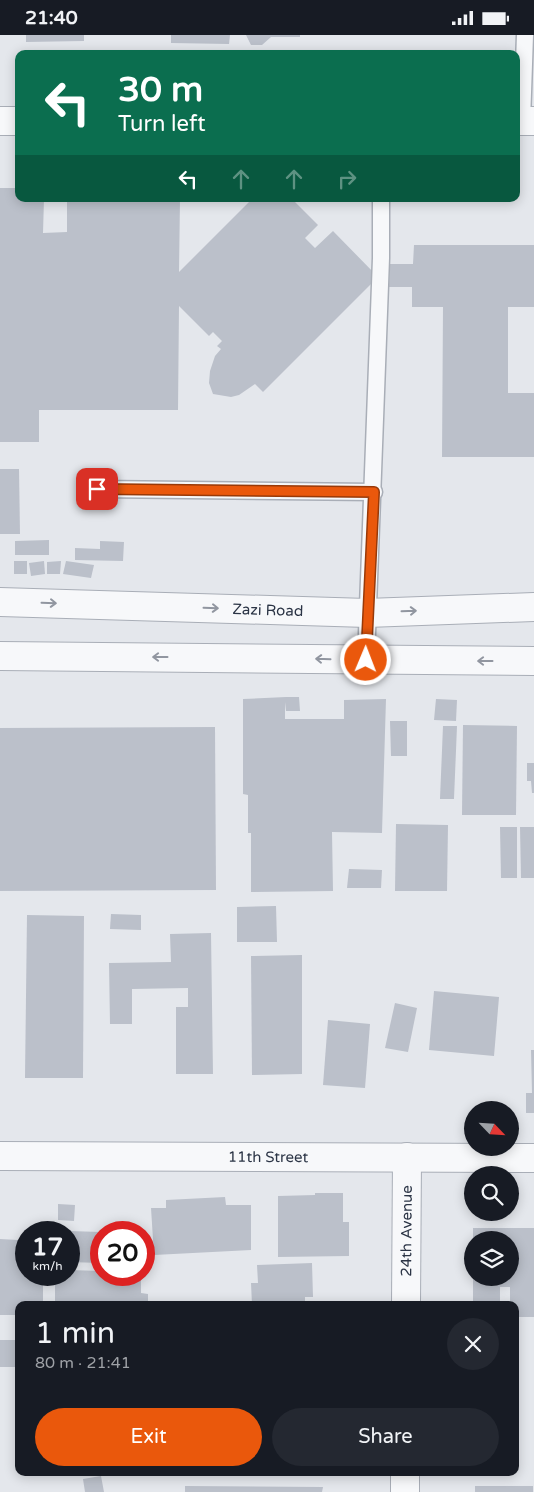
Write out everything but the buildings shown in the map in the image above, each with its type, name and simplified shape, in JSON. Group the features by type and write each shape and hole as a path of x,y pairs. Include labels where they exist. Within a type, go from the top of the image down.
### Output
{"street":[{"path":"0,121 15,121"},
{"name":"Zazi Road","path":"0,602 367,613 534,607"},
{"path":"0,656 534,661"},
{"name":"11th Street","path":"0,1156 534,1158"},
{"name":"24th Avenue","path":"406,1157 406,1301"},
{"path":"405,1476 405,1492"}],"lane":[{"path":"524,121 525,35"},
{"path":"366,660 382,258 381,202"},
{"path":"97,489 374,492"}],"route":[{"path":"97,489 374,492 366,660"}]}
